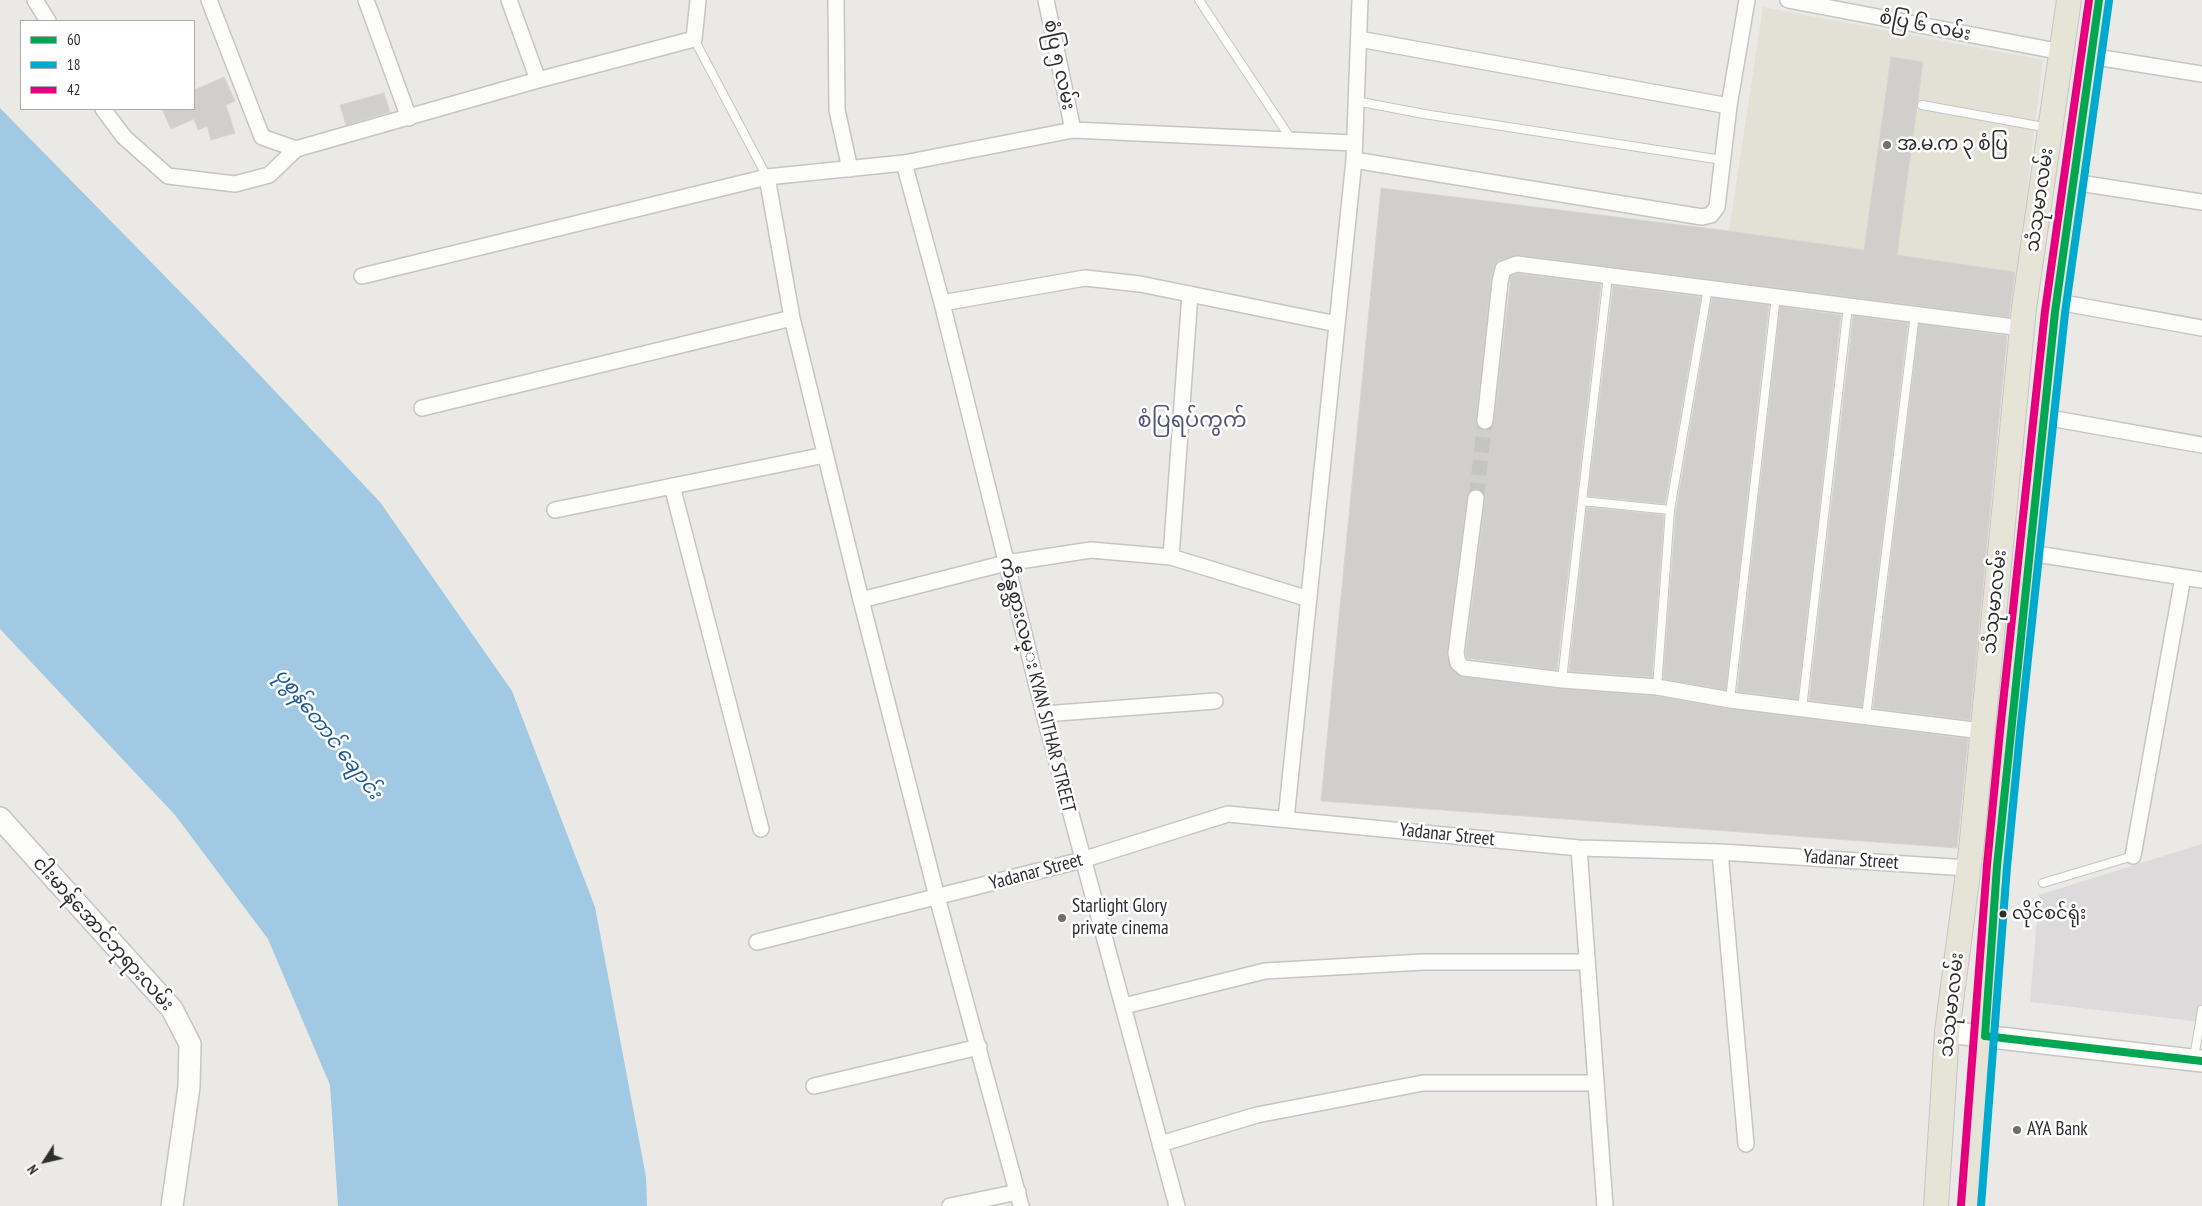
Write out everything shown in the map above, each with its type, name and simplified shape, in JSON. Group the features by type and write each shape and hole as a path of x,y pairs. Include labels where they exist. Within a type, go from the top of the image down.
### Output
{"main road":[{"name":"သံသုမာလမ်း","path":"1936,1206 1947,1032 1968,868 2023,318 2069,0"},
{"name":"သံသုမာလမ်း","path":"1971,1206 1999,847 2044,417 2056,307 2099,0"},
{"path":"2023,318 2056,307"}],"street":[{"path":"35,0 47,20"},
{"path":"209,0 262,137 296,149"},
{"path":"366,0 409,118"},
{"path":"509,0 538,80"},
{"path":"104,110 124,137 168,176 235,184 269,175 296,149 538,80 694,39 698,0"},
{"path":"836,0 837,110 850,169"},
{"name":"စံပြ ၅ လမ်း","path":"1046,0 1073,130"},
{"path":"1286,819 1354,160 1353,143 1360,0"},
{"path":"1354,160 1702,217 1712,216 1717,207 1729,106 1747,0"},
{"name":"စံပြ ၆ လမ်း","path":"1788,0 2062,52"},
{"path":"1359,38 1729,106"},
{"path":"2090,56 2202,74"},
{"path":"362,276 767,177 904,163 1073,130 1353,143"},
{"name":"ကဵန္စစ္သားလမ္း KYAN SITHAR STREET","path":"904,163 942,303 1082,860 1124,1006 1177,1206"},
{"path":"767,177 792,318 825,455 937,897 1019,1199 950,1206"},
{"path":"2073,182 2202,202"},
{"path":"1485,420 1500,282 1504,269 1517,264 1915,314 2023,318"},
{"path":"942,303 1085,278 1140,284 1337,324"},
{"path":"1171,557 1190,294"},
{"path":"2056,307 2202,328"},
{"path":"422,408 792,318"},
{"path":"2044,417 2202,445"},
{"path":"555,510 825,455"},
{"path":"672,486 760,829"},
{"path":"1476,498 1456,653 1458,663 1464,668 1562,680 1657,687 1730,700 1982,731"},
{"path":"861,600 1006,563 1091,550 1171,557 1308,600"},
{"path":"2030,553 2202,580"},
{"path":"2133,856 2183,576"},
{"path":"1044,714 1216,701"},
{"name":"Yadanar Street","path":"757,942 1082,860 1228,814 1579,848 1720,852 1968,868"},
{"name":"ငါးမာန်အောင်ဘုရားလမ်း","path":"0,818 172,1009 190,1044 189,1087 172,1206"},
{"path":"1579,848 1605,1206"},
{"path":"1720,852 1746,1144"},
{"path":"1124,1006 1265,971 1423,962 1587,962"},
{"path":"1947,1032 2198,1061"},
{"path":"814,1086 979,1047"},
{"path":"1160,1144 1257,1115 1422,1083 1596,1083"}],"lane":[{"path":"1200,0 1291,139"},
{"path":"694,39 767,177"},
{"path":"1356,101 1424,114 1722,160"},
{"path":"1922,105 2050,128"},
{"path":"1562,680 1608,276"},
{"path":"1657,687 1670,510 1708,288"},
{"path":"1730,700 1776,296"},
{"path":"1802,709 1848,306"},
{"path":"1866,717 1915,314"},
{"path":"1582,501 1670,510"},
{"path":"2043,883 2133,856"},
{"path":"2198,1061 2202,1010"}],"shaded area":[{"name":"အ.မ.က ၃ စံပြ","path":"1763,7 2043,60 2017,272 1729,231"},
{"path":"2202,844 2202,1022 2030,1002 2039,895"}],"water":[{"name":"ပုစွန်တောင် ချောင်း","path":"0,108 200,312 380,502 512,691 595,907 646,1177 647,1206 338,1206 330,1085 268,939 175,815 0,629"}],"building":[{"path":"1891,57 1923,62 1897,255 2015,272 2009,317 1518,255 1499,260 1494,266 1491,281 1476,420 1477,425 1484,430 1489,429 1494,422 1511,276 1518,274 1601,284 1557,670 1467,658 1466,653 1485,499 1484,494 1478,489 1472,490 1467,497 1447,655 1452,670 1463,677 1561,689 1656,696 1729,709 1968,739 1957,848 1321,801 1381,188 1729,231 1864,250"},
{"path":"224,77 235,101 226,105 235,133 211,140 207,126 198,130 194,119 171,129 162,110 195,110 195,90"},
{"path":"384,93 390,112 346,125 340,105"},
{"path":"1613,286 1701,297 1665,504 1588,496"},
{"path":"1712,298 1769,305 1726,690 1663,679 1676,511"},
{"path":"1780,307 1841,315 1798,699 1737,691"},
{"path":"1853,316 1908,323 1862,707 1809,700"},
{"path":"1919,324 2007,336 1970,720 1873,708"},
{"path":"1587,507 1664,515 1652,677 1569,671"}],"tunnel":[{"path":"1476,498 1485,421"}],"transit line":[{"name":"42","path":"1961,1205 1987,865 2000,731 2045,311 2089,0"},
{"name":"60","path":"1985,1036 1997,866 2055,312 2099,0"},
{"name":"18","path":"1981,1206 2007,867 2020,733 2065,313 2109,1"},
{"name":"60","path":"1985,1036 2202,1061"}],"place":[{"name":"အ.မ.က ၃ စံပြ","path":"1887,145"},
{"name":"လိုင်စင်ရုံး","path":"2003,914"},
{"name":"Starlight Glory private cinema","path":"1062,918"},
{"name":"AYA Bank","path":"2017,1130"}],"district":[{"name":"စံပြရပ်ကွက်","path":"1192,421"}]}
